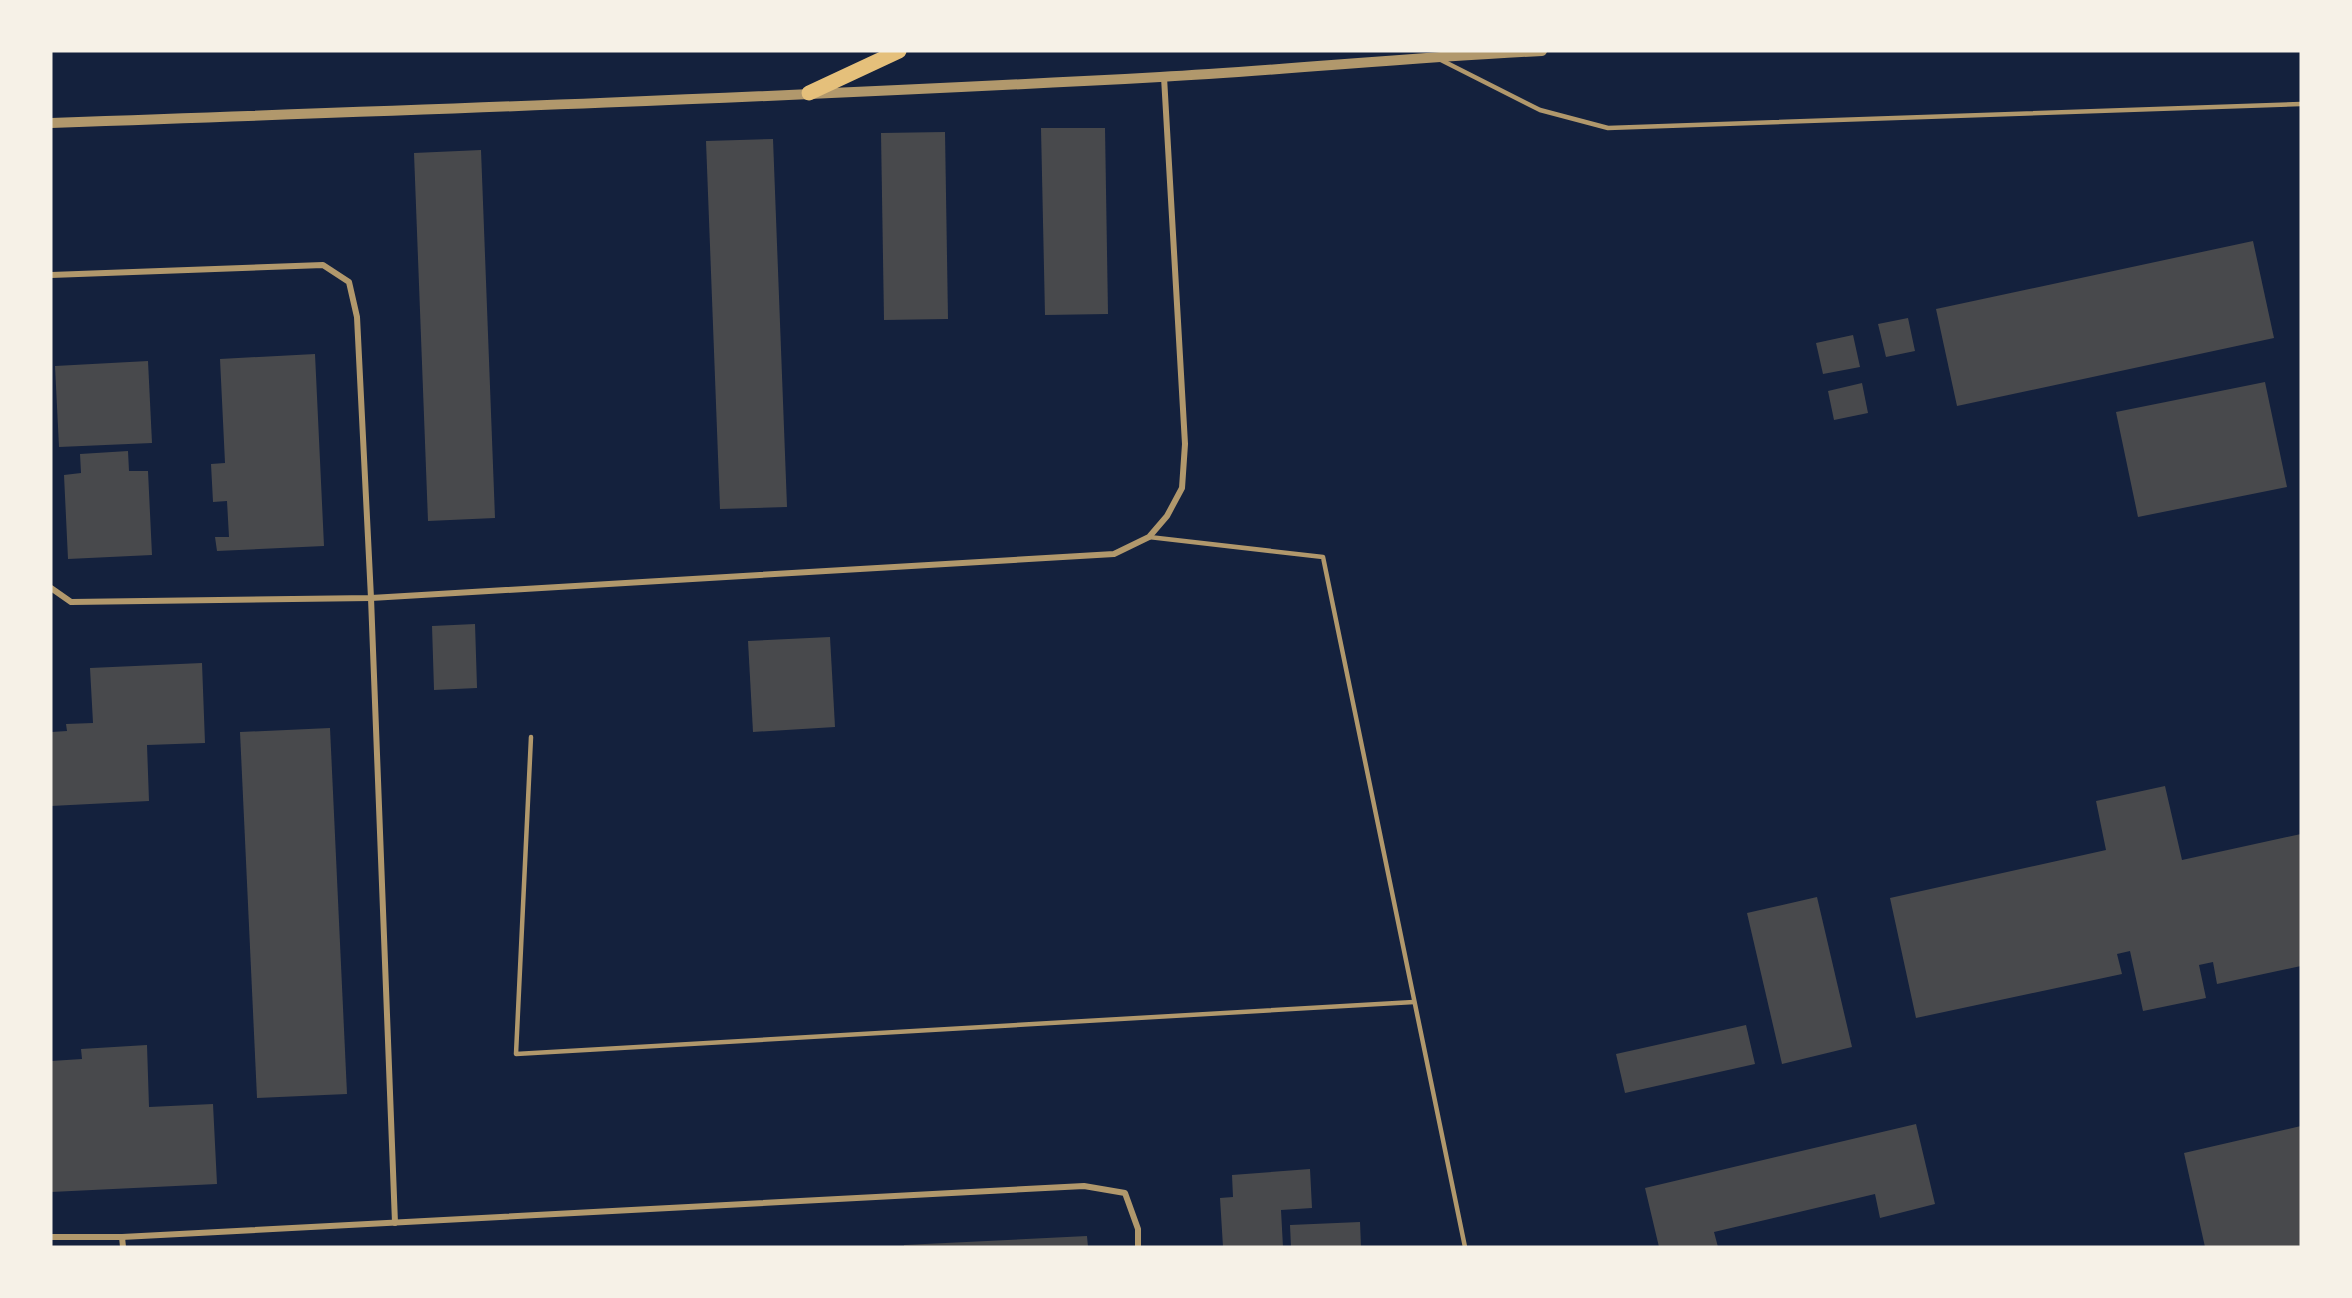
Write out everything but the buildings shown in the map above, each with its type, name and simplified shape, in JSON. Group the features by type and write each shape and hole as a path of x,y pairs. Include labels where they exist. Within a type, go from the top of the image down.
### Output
{"main road":[{"path":"809,93 899,51"}],"street":[{"path":"51,123 476,108 1164,77 1433,56 1542,51"},
{"path":"51,588 71,602 371,598 1114,554 1149,537 1167,516 1182,488 1185,444 1164,77"},
{"path":"51,275 322,265 349,282 357,317 371,598 395,1223"},
{"path":"51,1237 122,1237 1084,1186 1125,1193 1138,1229 1138,1247"},
{"path":"122,1237 123,1247"}],"lane":[{"path":"1433,56 1540,110 1608,128 2301,104"},
{"path":"1149,537 1323,556 1465,1247"},
{"path":"531,737 516,1054 1414,1002"}]}
